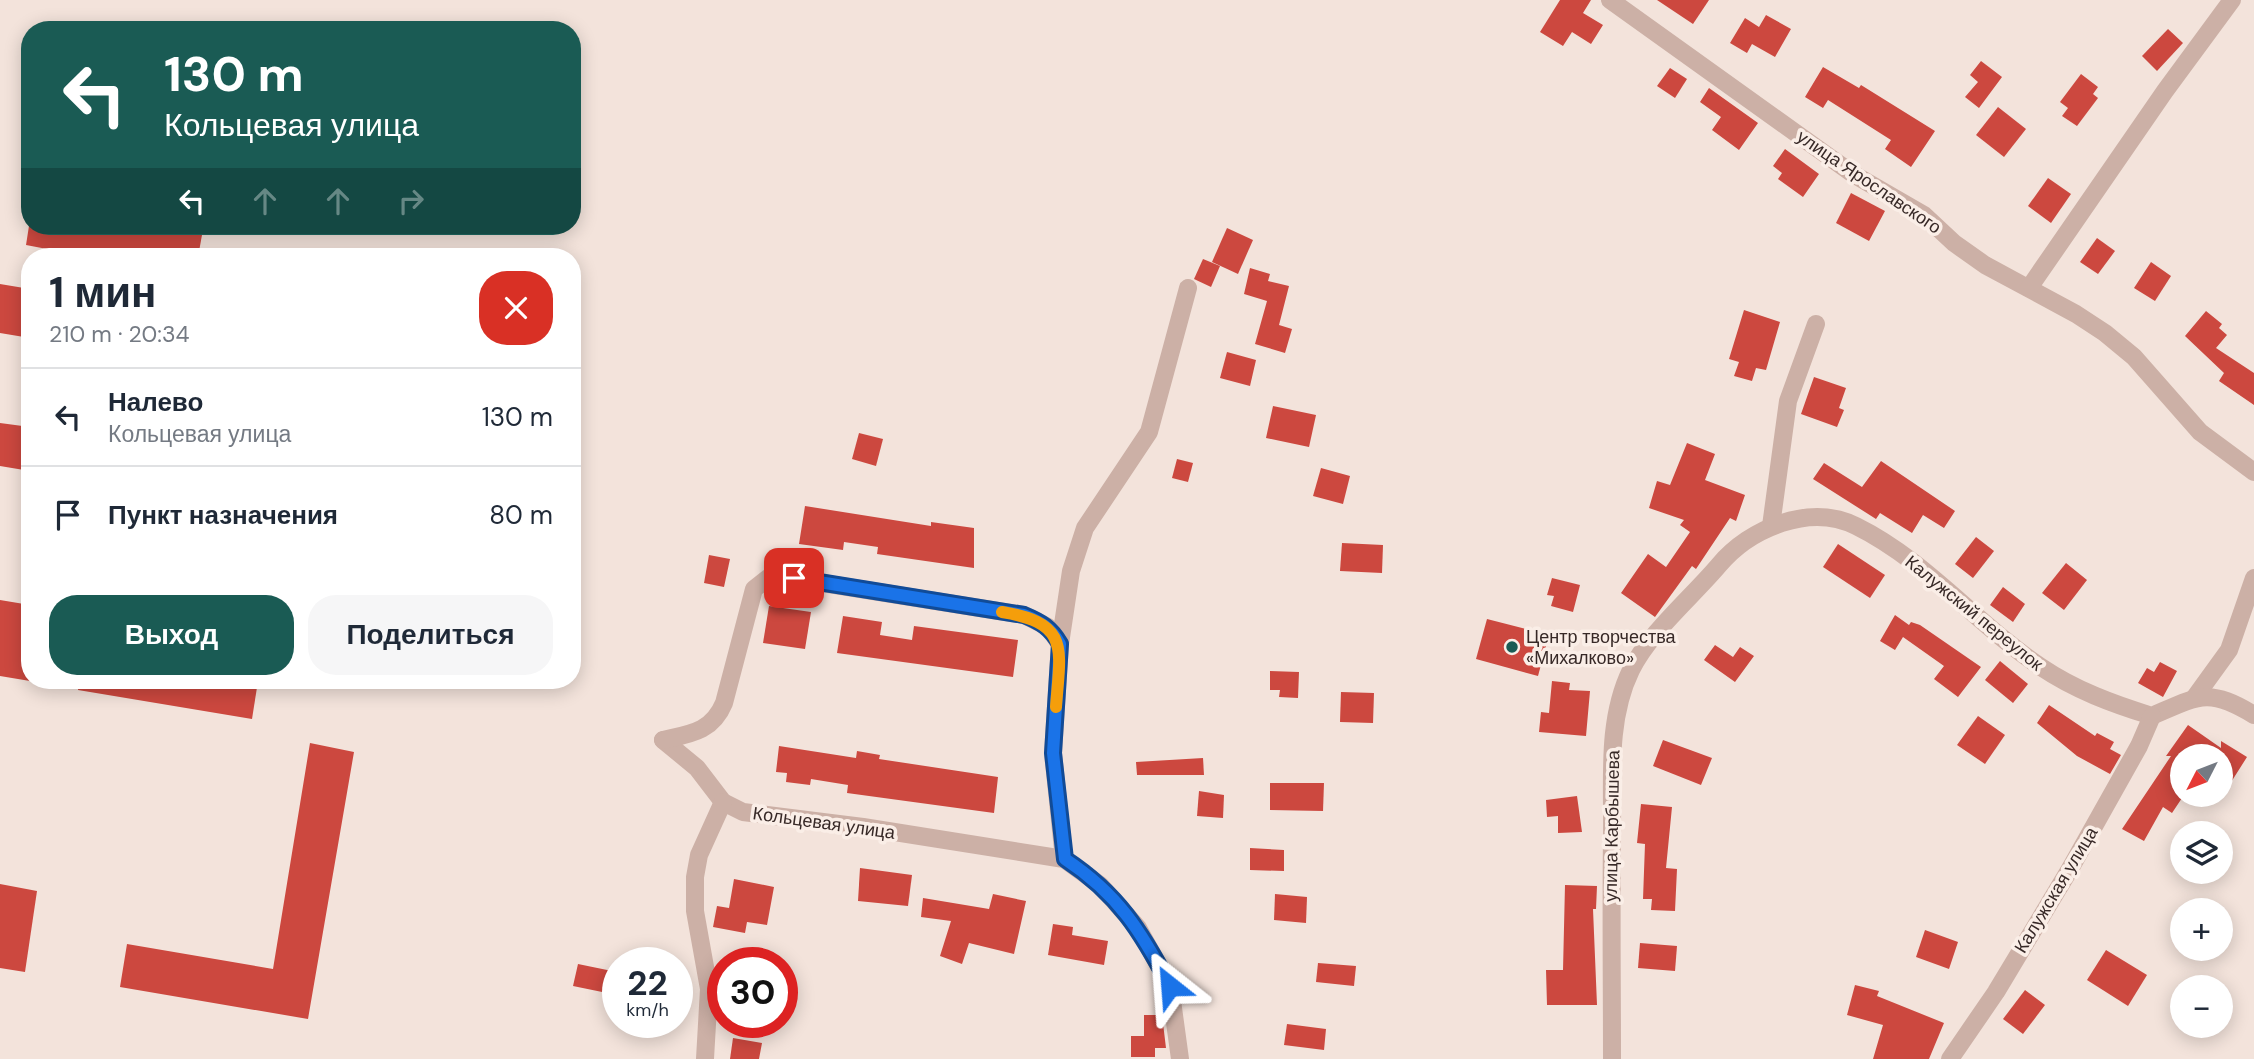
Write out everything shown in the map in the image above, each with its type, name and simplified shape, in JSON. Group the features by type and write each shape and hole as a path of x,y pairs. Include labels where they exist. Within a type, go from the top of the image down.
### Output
{"street":[{"name":"улица Ярославского","path":"1610,0 1853,174 1924,215 1954,243 1985,265 2105,333 2134,357 2200,432 2254,472"},
{"path":"2029,288 2165,91 2232,0"},
{"path":"1065,859 1053,753 1060,644 1077,547 1085,528 1149,432 1188,288"},
{"path":"1771,526 1788,401 1816,324"},
{"name":"Калужский переулок","path":"1771,526 1819,517 1856,526 1916,564 2039,667 2098,697 2152,716"},
{"name":"улица Карбышева","path":"1612,1059 1612,745 1625,684 1639,657 1733,549 1771,526"},
{"path":"705,1059 709,989 695,911 695,877 699,855 723,802 697,768 663,740 701,731 717,716 724,703 754,589 772,575 1024,615 1048,627 1060,644"},
{"path":"2195,697 2229,650 2254,578"},
{"path":"2152,716 2195,697 2223,698 2254,715"},
{"name":"Калужская улица","path":"1950,1059 1996,992 2070,869 2139,746 2152,716"},
{"name":"Кольцевая улица","path":"723,802 749,813 863,827 1065,859 1112,897 1149,947 1170,986 1180,1059"}],"building":[{"path":"1560,0 1591,0 1583,13 1603,25 1591,44 1572,32 1563,46 1540,32"},
{"path":"1657,0 1709,0 1693,24"},
{"path":"1766,15 1791,29 1775,57 1752,44 1747,53 1730,43 1745,18 1759,27"},
{"path":"2168,29 2183,43 2157,71 2142,56"},
{"path":"1981,61 2002,77 1979,108 1965,97 1978,82 1970,75"},
{"path":"1823,67 1859,88 1861,85 1935,131 1911,167 1885,149 1891,140 1828,100 1823,108 1805,97"},
{"path":"1670,68 1687,79 1675,98 1657,86"},
{"path":"2081,74 2098,87 2093,94 2098,98 2077,126 2062,116 2068,108 2060,102"},
{"path":"1709,88 1758,123 1739,150 1712,130 1721,117 1700,102"},
{"path":"1998,107 2026,129 2004,157 1976,135"},
{"path":"1785,149 1819,174 1803,197 1778,179 1782,173 1773,166"},
{"path":"2048,178 2071,194 2051,223 2028,206"},
{"path":"1851,193 1885,211 1869,241 1836,223"},
{"path":"1227,228 1253,240 1238,274 1212,262"},
{"path":"28,235 202,235 200,248 42,248 26,245"},
{"path":"2097,238 2115,251 2098,274 2080,262"},
{"path":"1203,259 1220,266 1211,287 1194,279"},
{"path":"2151,262 2171,276 2155,301 2134,288"},
{"path":"1250,268 1270,274 1268,281 1289,286 1279,325 1292,329 1285,353 1255,344 1267,301 1244,294"},
{"path":"0,284 21,288 21,336 0,333"},
{"path":"1744,310 1780,322 1766,370 1756,368 1752,381 1734,376 1739,362 1729,359"},
{"path":"2206,311 2222,324 2219,328 2227,335 2216,348 2254,373 2254,405 2219,381 2224,373 2185,336"},
{"path":"1227,352 1256,360 1250,386 1220,378"},
{"path":"1814,377 1846,388 1839,408 1844,410 1837,427 1801,414"},
{"path":"1273,406 1316,415 1309,447 1266,438"},
{"path":"0,423 21,426 21,470 0,466"},
{"path":"859,433 883,439 876,466 852,459"},
{"path":"1687,443 1715,454 1705,480 1745,495 1736,521 1730,518 1696,569 1692,566 1655,617 1621,593 1648,554 1666,567 1690,532 1680,525 1684,520 1649,508 1657,481 1670,485"},
{"path":"1177,459 1193,463 1188,482 1172,478"},
{"path":"1881,461 1955,511 1944,528 1923,515 1912,533 1880,513 1876,519 1813,479 1824,463 1862,487"},
{"path":"1321,468 1350,476 1343,504 1313,496"},
{"path":"805,506 931,526 931,522 974,528 974,568 877,554 878,547 844,542 843,550 799,544"},
{"path":"1976,537 1994,551 1973,578 1955,564"},
{"path":"1342,543 1383,545 1382,573 1340,571"},
{"path":"1838,544 1885,575 1870,598 1823,567"},
{"path":"709,555 730,559 724,587 704,583"},
{"path":"2066,563 2087,580 2064,610 2042,593"},
{"path":"1552,578 1580,585 1573,612 1551,606 1554,596 1547,595"},
{"path":"2003,587 2025,604 2013,622 1990,605"},
{"path":"0,600 21,604 21,680 0,676"},
{"path":"769,606 811,612 805,649 763,643"},
{"path":"1895,615 1909,625 1911,622 1920,625 1981,667 1958,697 1934,679 1944,666 1903,637 1895,650 1880,641"},
{"path":"843,616 882,622 880,635 912,640 914,626 1018,640 1013,677 837,653"},
{"name":"Центр творчества «Михалково»","path":"1487,619 1549,635 1538,676 1476,659"},
{"path":"1715,645 1733,657 1740,647 1754,656 1735,682 1704,660"},
{"path":"2000,661 2028,684 2013,703 1985,680"},
{"path":"2160,662 2177,671 2163,697 2138,683 2147,668 2154,672"},
{"path":"1270,671 1299,672 1298,698 1279,697 1280,690 1270,690"},
{"path":"1552,681 1570,683 1569,690 1590,691 1586,736 1539,732 1541,712 1549,713"},
{"path":"78,689 257,689 252,719"},
{"path":"1341,692 1374,693 1373,723 1340,722"},
{"path":"2049,705 2095,736 2097,733 2114,742 2110,749 2121,755 2110,774 2077,756 2037,723"},
{"path":"1978,716 2005,735 1985,764 1957,745"},
{"path":"2188,725 2215,744 2175,744"},
{"path":"1663,740 1712,758 1701,785 1653,766"},
{"path":"310,743 354,752 308,1019 120,987 127,944 273,969"},
{"path":"779,746 856,758 857,751 880,755 879,759 998,777 994,813 847,793 848,785 811,779 810,785 786,782 787,773 776,772"},
{"path":"2233,748 2247,757 2233,779"},
{"path":"2170,757 2170,807 2176,807 2172,813 2163,807 2144,841 2122,829"},
{"path":"1203,758 1204,775 1137,775 1136,762"},
{"path":"1270,783 1324,783 1323,811 1270,810"},
{"path":"1199,791 1224,795 1223,818 1197,816"},
{"path":"1577,796 1582,832 1558,833 1558,816 1547,817 1546,800"},
{"path":"1641,804 1672,807 1666,868 1677,869 1675,911 1651,910 1652,899 1643,899 1645,844 1637,843"},
{"path":"1250,848 1284,850 1284,871 1250,870"},
{"path":"860,868 912,875 908,906 858,901"},
{"path":"734,879 774,887 767,925 747,922 745,933 713,927 717,906 729,908"},
{"path":"0,884 37,891 25,972 0,968"},
{"path":"1565,885 1597,886 1596,909 1593,909 1597,1005 1547,1005 1546,970 1563,970"},
{"path":"993,894 1026,901 1014,954 969,943 962,964 940,956 951,921 921,917 923,898 989,909"},
{"path":"1275,894 1307,897 1306,923 1274,920"},
{"path":"1053,924 1073,927 1072,935 1108,941 1104,965 1048,955"},
{"path":"1925,930 1958,942 1949,969 1916,957"},
{"path":"1640,943 1677,946 1675,971 1638,968"},
{"path":"2106,950 2147,975 2128,1006 2087,980"},
{"path":"1318,963 1356,966 1354,986 1316,982"},
{"path":"578,964 602,969 602,992 573,986"},
{"path":"1855,985 1879,991 1877,996 1944,1023 1929,1059 1873,1059 1883,1025 1847,1015"},
{"path":"2025,990 2045,1005 2023,1034 2003,1019"},
{"path":"1144,1015 1162,1015 1166,1048 1155,1048 1155,1057 1131,1057 1131,1036 1144,1036"},
{"path":"1287,1024 1326,1029 1324,1050 1284,1045"},
{"path":"733,1038 762,1043 759,1059 730,1059"}],"slow traffic":[{"path":"1002,612 1024,615 1043,623 1055,635 1060,644 1056,707"}],"place":[{"name":"Центр творчества «Михалково»","path":"1512,647"}],"route":[{"path":"794,578 1024,615 1043,623 1052,631 1060,644 1053,753 1055,793 1065,859 1086,873 1124,910 1138,928 1170,986"}]}
